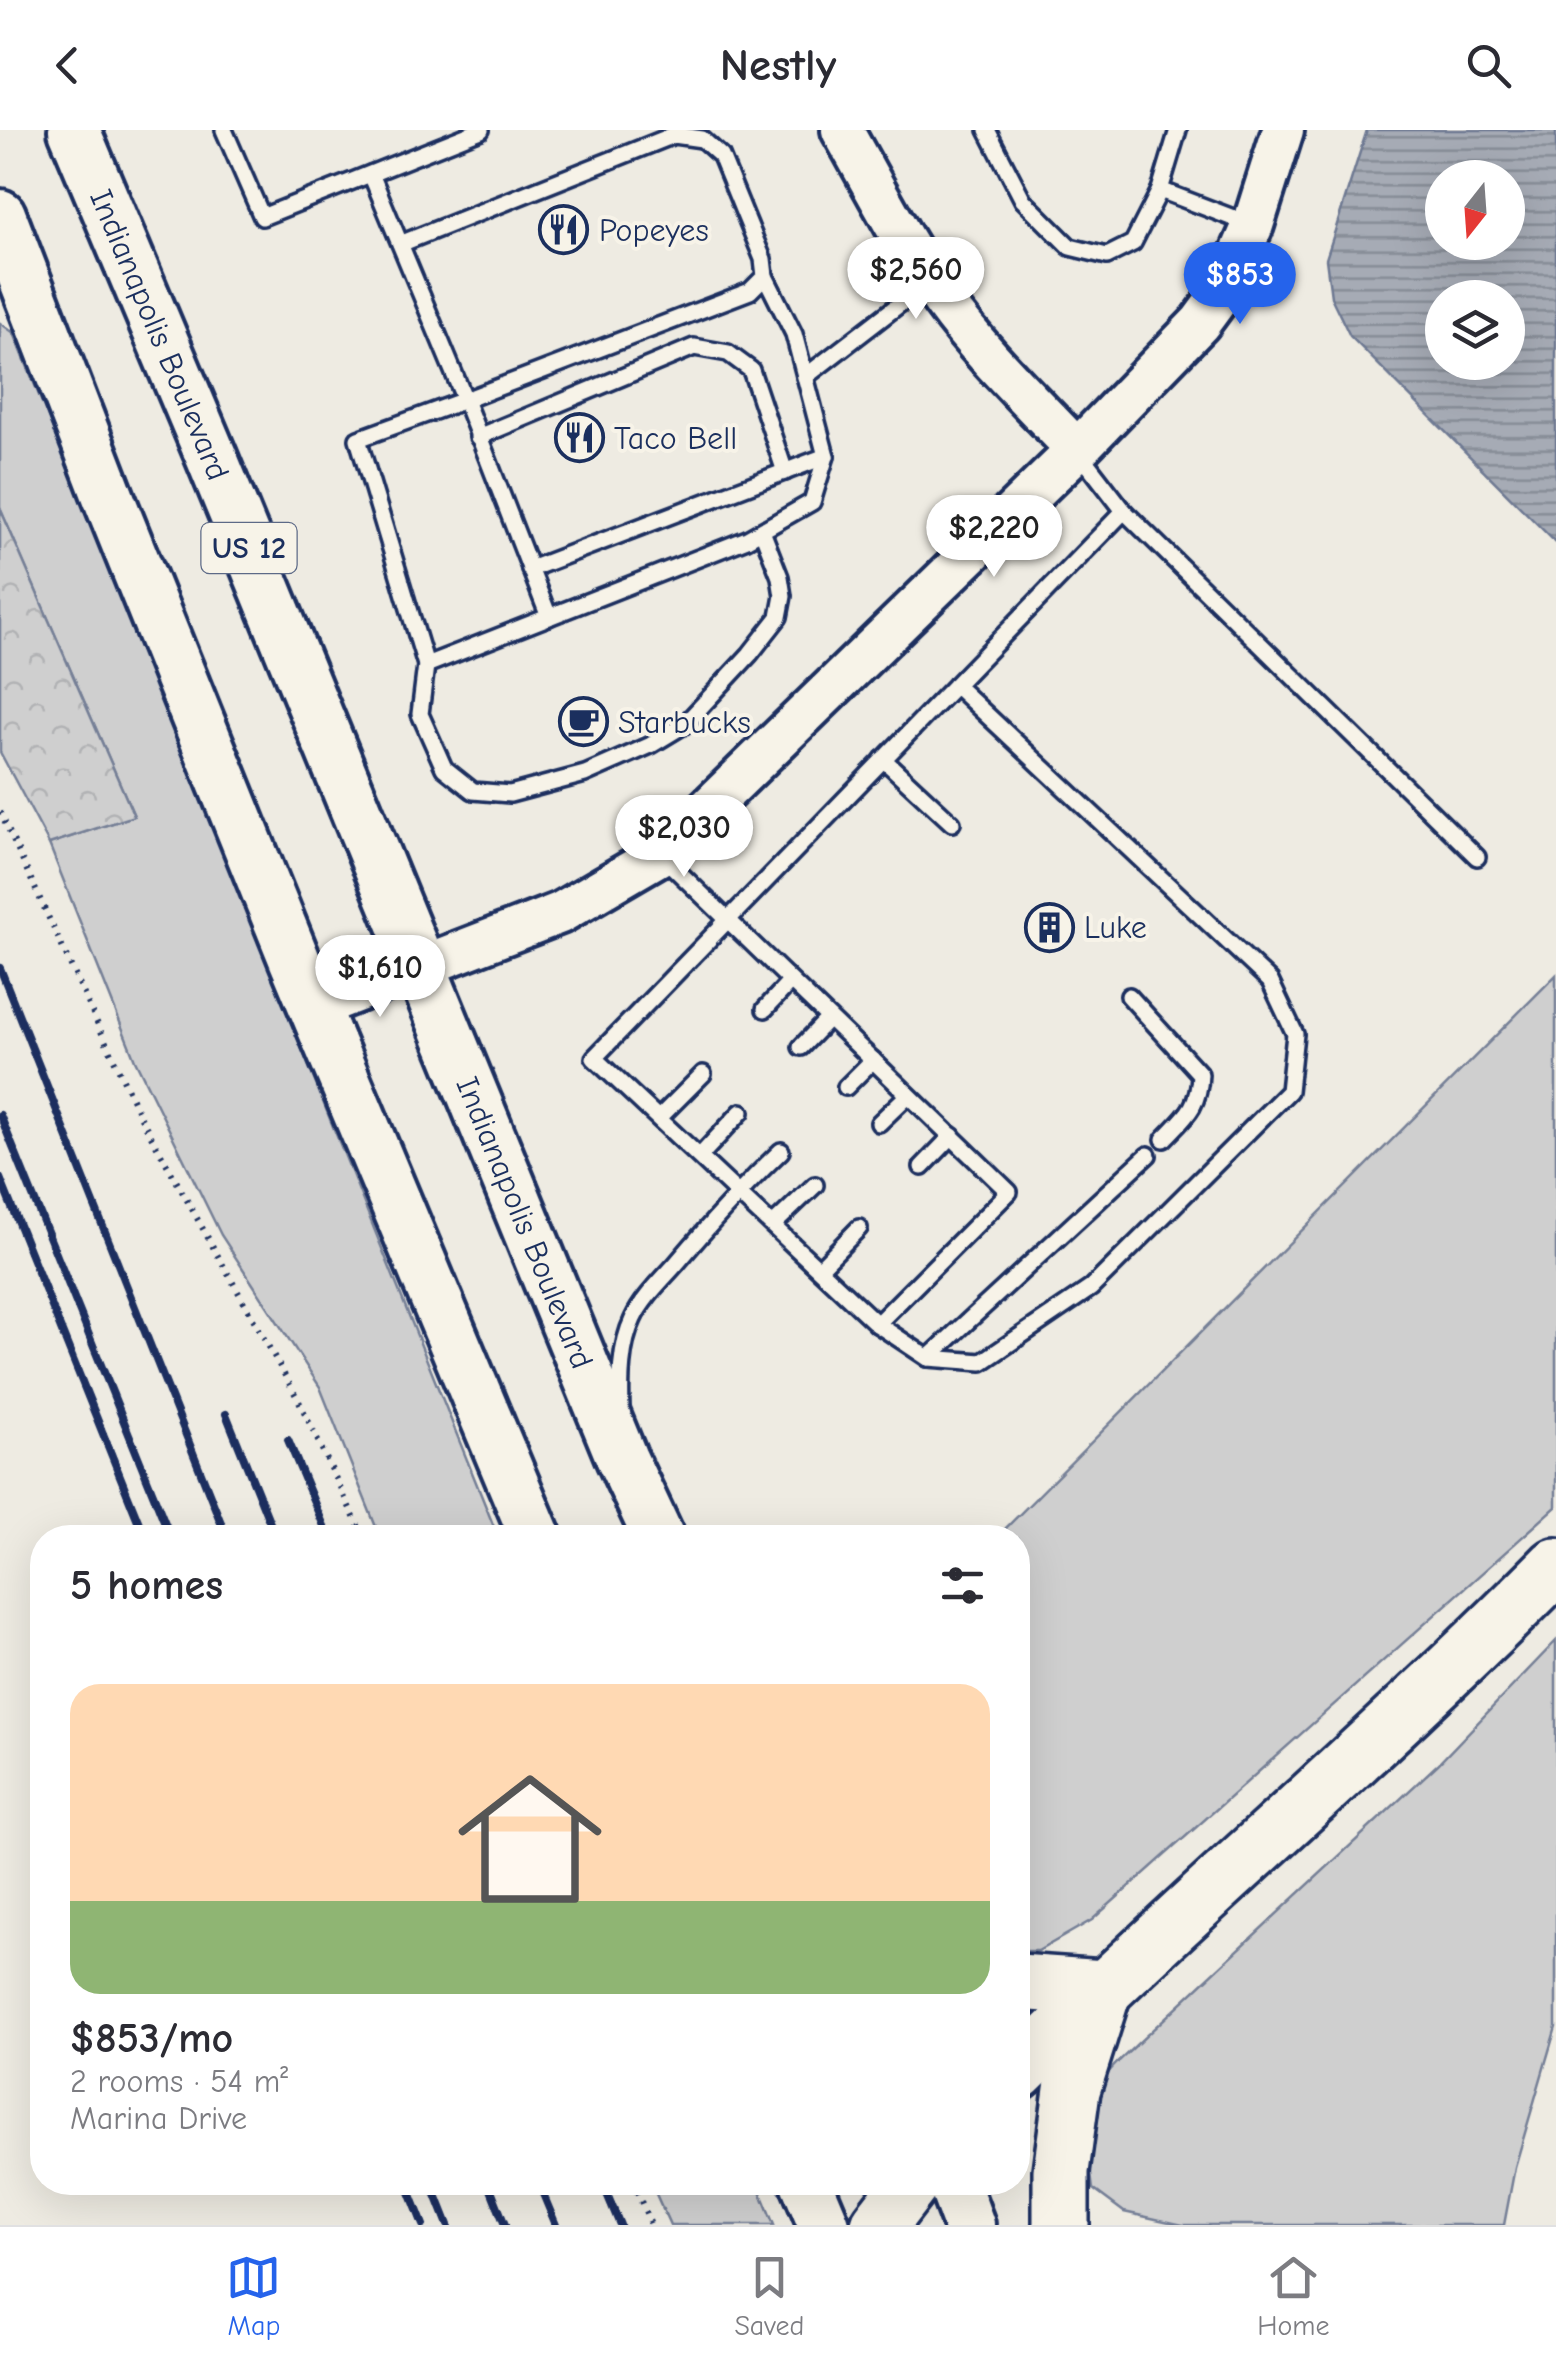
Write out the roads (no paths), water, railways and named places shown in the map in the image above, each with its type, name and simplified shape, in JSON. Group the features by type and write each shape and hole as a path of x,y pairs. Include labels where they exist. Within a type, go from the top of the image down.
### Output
{"highway":[{"path":"1030,2060 1461,1662 1556,1566"},
{"path":"1030,1983 1104,1988"},
{"path":"1060,2225 1061,2171 1072,2090 1104,1988"},
{"path":"879,2225 902,2195"}],"main road":[{"name":"Indianapolis Boulevard","path":"74,130 622,1460 653,1525"},
{"path":"0,215 16,273 314,1008 531,1525"},
{"path":"811,2195 824,2225"},
{"path":"958,2195 970,2225"}],"street":[{"path":"842,130 903,239 945,302 992,360 1077,450"},
{"path":"314,1008 560,913 661,854 1077,450 1200,323 1222,293 1253,225 1283,130"}],"lane":[{"path":"224,130 262,217 481,130"},
{"path":"987,130 1023,200 1070,247 1107,256 1133,243 1160,190 1178,130"},
{"path":"400,244 674,135 702,139 721,156 763,259 765,276 794,334 826,456 812,502 747,539 426,666"},
{"path":"371,174 549,618"},
{"path":"1160,190 1253,225"},
{"path":"762,531 780,577 783,596 778,617 750,654 684,725 585,774 510,794 473,791 444,768 420,714 426,666 358,439 750,291 765,276"},
{"path":"805,377 930,280"},
{"path":"478,436 694,346 728,353 751,370 785,472"},
{"path":"1077,450 1124,512 1478,858"},
{"path":"530,569 826,456"},
{"path":"955,685 1270,981 1295,1034 1289,1091 1091,1288 982,1362 928,1358 877,1324 594,1058 883,759 955,685 1124,512"},
{"path":"883,759 952,823"},
{"path":"661,854 1009,1192 877,1324"},
{"path":"765,1008 790,982"},
{"path":"1130,996 1200,1074 1200,1095 1190,1113 1164,1139"},
{"path":"801,1048 829,1018"},
{"path":"846,1087 873,1060"},
{"path":"659,1118 702,1074"},
{"path":"879,1123 908,1095"},
{"path":"700,1156 742,1112"},
{"path":"922,1166 952,1136"},
{"path":"622,1460 622,1368 633,1318 738,1192 780,1151"},
{"path":"928,1358 1148,1155"},
{"path":"774,1226 815,1184"},
{"path":"819,1269 859,1228"}],"railway":[{"path":"0,968 222,1525"},
{"path":"0,1115 166,1525"},
{"path":"0,1178 140,1525"},
{"path":"226,1414 271,1525"},
{"path":"288,1440 324,1525"},
{"path":"411,2195 423,2225"},
{"path":"436,2195 448,2225"},
{"path":"493,2195 505,2225"},
{"path":"543,2195 556,2225"},
{"path":"607,2195 620,2225"}],"place":[{"name":"Popeyes","path":"564,230"},
{"name":"Taco Bell","path":"579,438"},
{"name":"Starbucks","path":"583,722"},
{"name":"Luke","path":"1049,927"}]}
